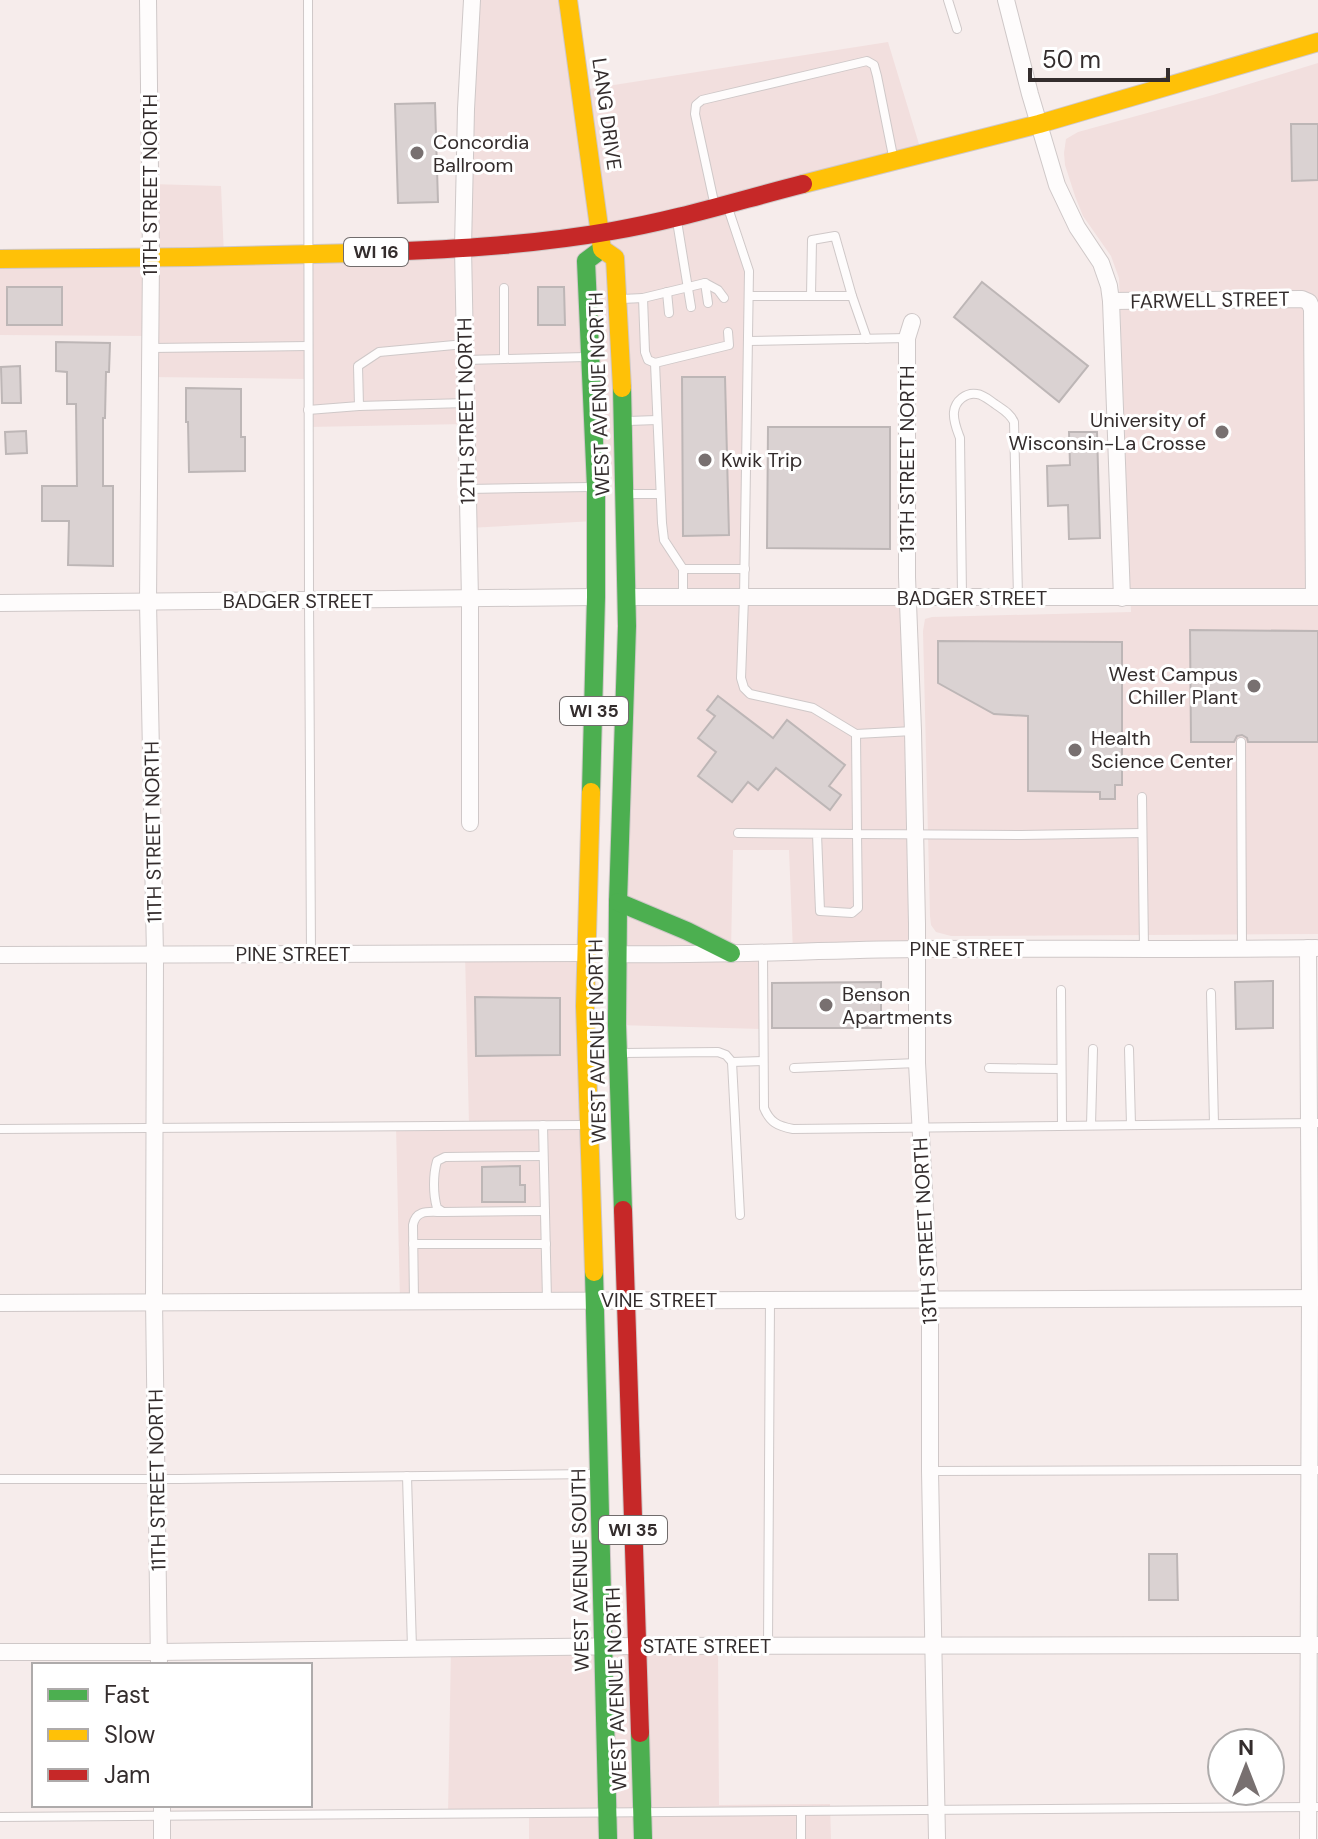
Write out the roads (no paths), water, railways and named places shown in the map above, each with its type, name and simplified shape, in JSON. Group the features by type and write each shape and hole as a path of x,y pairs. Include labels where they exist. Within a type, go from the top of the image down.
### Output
{"main road":[{"name":"LANG DRIVE","path":"568,0 601,241"},
{"name":"WI 16","path":"0,259 308,256 601,241 720,205 1039,124 1318,42"},
{"name":"WEST AVENUE NORTH","path":"595,1300 585,1006 596,487 586,261 601,241 615,258 623,421 626,597 616,954 643,1839"},
{"path":"618,902 731,953"},
{"name":"WEST AVENUE SOUTH","path":"595,1300 608,1839"}],"street":[{"name":"11TH STREET NORTH","path":"148,0 151,258 148,602 155,955 154,1301 159,1658"},
{"name":"12TH STREET NORTH","path":"470,823 470,600 463,248 472,0"},
{"path":"1006,0 1054,175 1077,227 1101,263 1109,286 1122,598"},
{"name":"FARWELL STREET","path":"1111,301 1302,299 1309,302 1312,309 1315,339"},
{"name":"13TH STREET NORTH","path":"910,330 909,598 917,1063 930,1299 937,1839"},
{"path":"1315,339 1316,597"},
{"name":"BADGER STREET","path":"0,603 596,597"},
{"name":"BADGER STREET","path":"626,597 1316,597"},
{"path":"1308,1839 1313,1807 1314,1645 1313,948"},
{"name":"PINE STREET","path":"616,954 685,956 916,949 1313,948"},
{"name":"PINE STREET","path":"0,955 587,953"},
{"name":"VINE STREET","path":"0,1303 1314,1298"},
{"name":"STATE STREET","path":"0,1652 159,1658 412,1648 1314,1645"},
{"path":"162,1810 162,1839"}],"lane":[{"path":"308,0 311,953"},
{"path":"948,0 957,29"},
{"path":"894,161 877,76 874,65 867,61 702,100 696,105 695,114 720,205 749,271 741,678 744,688 750,694 813,708 856,734 913,731"},
{"path":"677,217 691,307"},
{"path":"811,296 812,240 835,236 867,339"},
{"path":"705,283 708,303"},
{"path":"618,299 643,298 705,283 718,290 724,298"},
{"path":"504,288 504,359"},
{"path":"667,292 669,313"},
{"path":"749,296 852,296"},
{"path":"643,298 645,352 648,360 655,363 729,345 728,332"},
{"path":"748,341 867,339 910,330"},
{"path":"711,336 713,349"},
{"path":"694,341 695,353"},
{"path":"150,348 308,346"},
{"path":"672,347 673,358"},
{"path":"359,406 358,366 379,352 465,352 504,359 591,357"},
{"path":"655,363 664,540 683,569 683,598"},
{"path":"962,597 960,438 954,409 958,401 975,393 1011,415 1014,422 1018,597"},
{"path":"308,410 466,403"},
{"path":"623,421 657,420"},
{"path":"468,489 596,487"},
{"path":"624,494 660,494"},
{"path":"683,569 745,569"},
{"path":"817,834 820,911 852,913 858,908 856,734"},
{"path":"1241,742 1242,949"},
{"path":"1142,797 1144,949"},
{"path":"738,833 1142,833"},
{"path":"763,953 764,1108 769,1120 780,1127 1314,1123"},
{"path":"1061,990 1062,1125"},
{"path":"1211,993 1214,1124"},
{"path":"1091,1125 1093,1049"},
{"path":"1129,1049 1131,1125"},
{"path":"618,1053 718,1052 732,1062 740,1215"},
{"path":"732,1062 763,1061"},
{"path":"794,1068 917,1063"},
{"path":"989,1068 1061,1069"},
{"path":"543,1125 547,1300"},
{"path":"0,1129 588,1125"},
{"path":"443,1212 437,1208 435,1201 437,1161 445,1157 543,1156"},
{"path":"414,1301 413,1225 414,1218 420,1213 545,1211"},
{"path":"413,1244 546,1244"},
{"path":"768,1646 770,1299"},
{"path":"930,1471 1314,1470"},
{"path":"0,1479 599,1474"},
{"path":"407,1476 412,1648"},
{"path":"0,1817 162,1810 642,1813 1313,1807"},
{"path":"801,1811 801,1839"}],"place":[{"name":"Concordia Ballroom","path":"417,153"},
{"name":"University of Wisconsin-La Crosse","path":"1222,432"},
{"name":"Kwik Trip","path":"705,460"},
{"name":"West Campus Chiller Plant","path":"1254,686"},
{"name":"Health Science Center","path":"1075,750"},
{"name":"Benson Apartments","path":"826,1005"}]}
